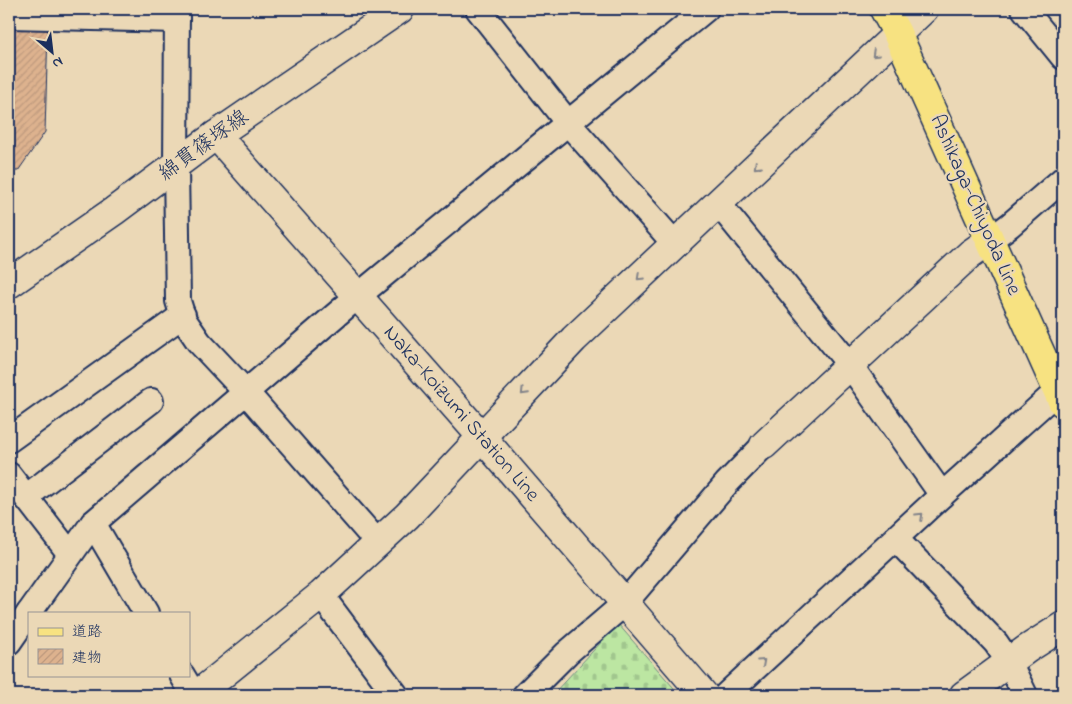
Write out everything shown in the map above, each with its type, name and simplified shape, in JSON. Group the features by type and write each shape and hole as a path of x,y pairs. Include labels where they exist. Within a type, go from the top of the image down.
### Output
{"main road":[{"name":"Ashikaga-Chiyoda Line","path":"884,9 897,33 990,240 1062,393"}],"street":[{"name":"綿貫篠塚線","path":"9,284 176,167 216,135 400,9"},
{"path":"478,9 568,123 674,244"},
{"path":"30,612 93,523 358,296 706,9"},
{"path":"183,676 195,695 321,595 407,516 574,339 924,9"},
{"path":"1024,9 1063,57"},
{"path":"9,16 177,14 176,167 178,301 183,315 200,342 378,543"},
{"name":"Naka-Koizumi Station Line","path":"216,135 481,436 704,695"},
{"path":"525,695 567,653 624,604 727,483 764,445 970,254 1010,225 1063,178"},
{"path":"718,203 850,365 942,495"},
{"path":"9,440 183,315"},
{"path":"726,695 896,540 942,495 1062,393"},
{"path":"26,497 151,401"},
{"path":"9,475 70,554"},
{"path":"93,523 145,612"},
{"path":"896,540 996,643 1025,695"},
{"path":"321,595 396,695"},
{"path":"9,642 28,614"},
{"path":"964,695 1008,662 1063,626"}],"green space":[{"path":"618,624 680,695 552,695"}],"building":[{"path":"9,28 48,29 45,132 18,171 9,171"}]}
